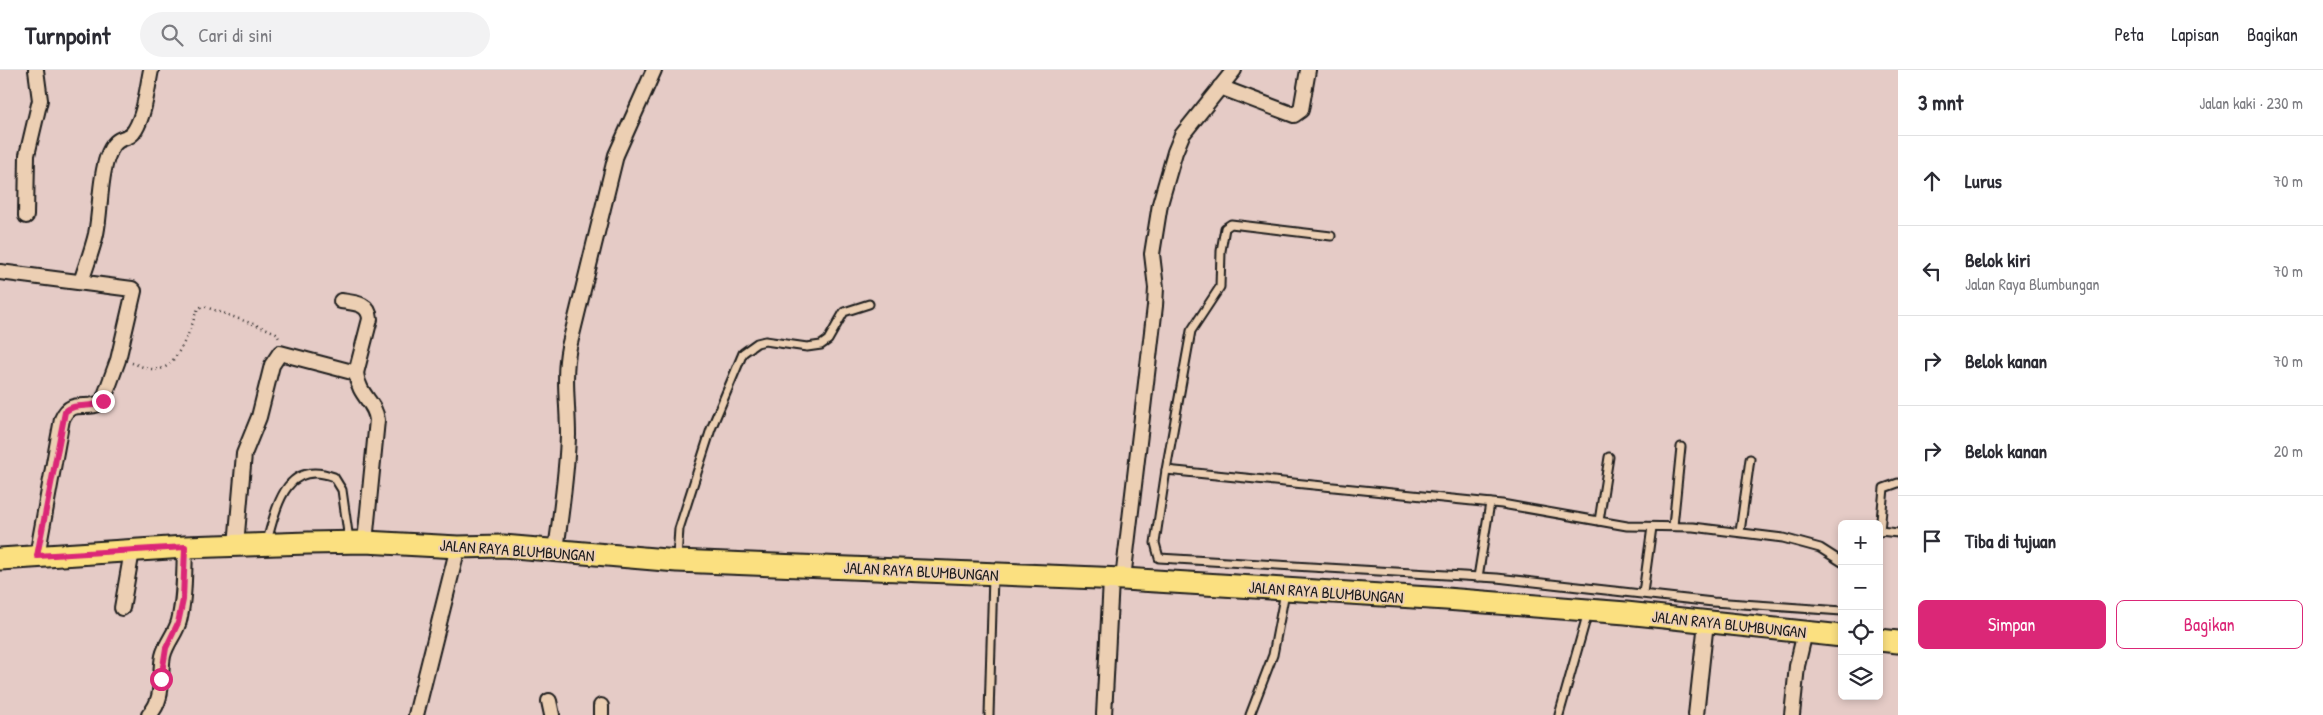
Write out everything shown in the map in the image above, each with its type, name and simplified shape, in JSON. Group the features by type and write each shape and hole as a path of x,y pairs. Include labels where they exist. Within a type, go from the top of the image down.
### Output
{"main road":[{"name":"JALAN RAYA BLUMBUNGAN","path":"0,559 185,547 266,544 357,542 458,547 504,546 677,561 1286,589 1589,610 1838,636"},
{"path":"1883,640 1898,642"}],"street":[{"path":"26,216 27,155 40,100 36,70"},
{"path":"81,282 96,233 106,161 112,144 117,139 128,136 135,131 142,112 151,70"},
{"path":"556,550 566,474 568,433 564,380 569,347 616,155 654,70"},
{"path":"1104,715 1117,580 1155,306 1156,288 1152,254 1160,204 1182,135 1234,70"},
{"path":"1220,87 1294,115 1300,110 1308,70"},
{"path":"0,272 132,289 134,291 118,360 103,401 91,406 74,406 65,412 37,556"},
{"path":"341,301 364,305 370,311 370,319 356,372 360,392 376,412 377,420 357,542"},
{"path":"236,545 244,454 259,417 272,366 280,353 356,372"},
{"path":"149,715 156,708 159,700 163,658 178,623 183,600 185,547"},
{"path":"416,715 458,547"},
{"path":"122,608 132,551"},
{"path":"1696,715 1706,622"},
{"path":"1792,715 1796,674 1805,632"}],"lane":[{"path":"1331,236 1231,224 1225,228 1220,251 1220,287 1191,331 1155,543 1159,558 1478,577 1643,593 1713,602 1838,611"},
{"path":"677,561 680,529 711,429 743,353 757,343 765,341 807,347 821,345 828,340 844,312 869,304"},
{"path":"1673,526 1681,447"},
{"path":"1599,521 1609,457"},
{"path":"1740,532 1750,459"},
{"path":"1166,470 1490,503 1627,526 1673,526 1740,532 1806,543 1820,548 1838,559"},
{"path":"266,544 277,505 288,486 296,478 314,472 334,477 342,490 357,542"},
{"path":"1880,520 1884,488 1898,483"},
{"path":"1478,577 1490,503"},
{"path":"1643,593 1652,527"},
{"path":"1883,532 1898,533"},
{"path":"988,715 993,575"},
{"path":"1250,715 1273,655 1286,589"},
{"path":"1559,715 1589,610"}],"path":[{"path":"118,360 152,369 162,369 170,364 190,330 197,311 203,306 276,333 281,343 280,353"}],"route":[{"path":"103,401 99,405 69,408 62,419 37,556 185,547 183,600 178,623 163,658 161,679"}]}
